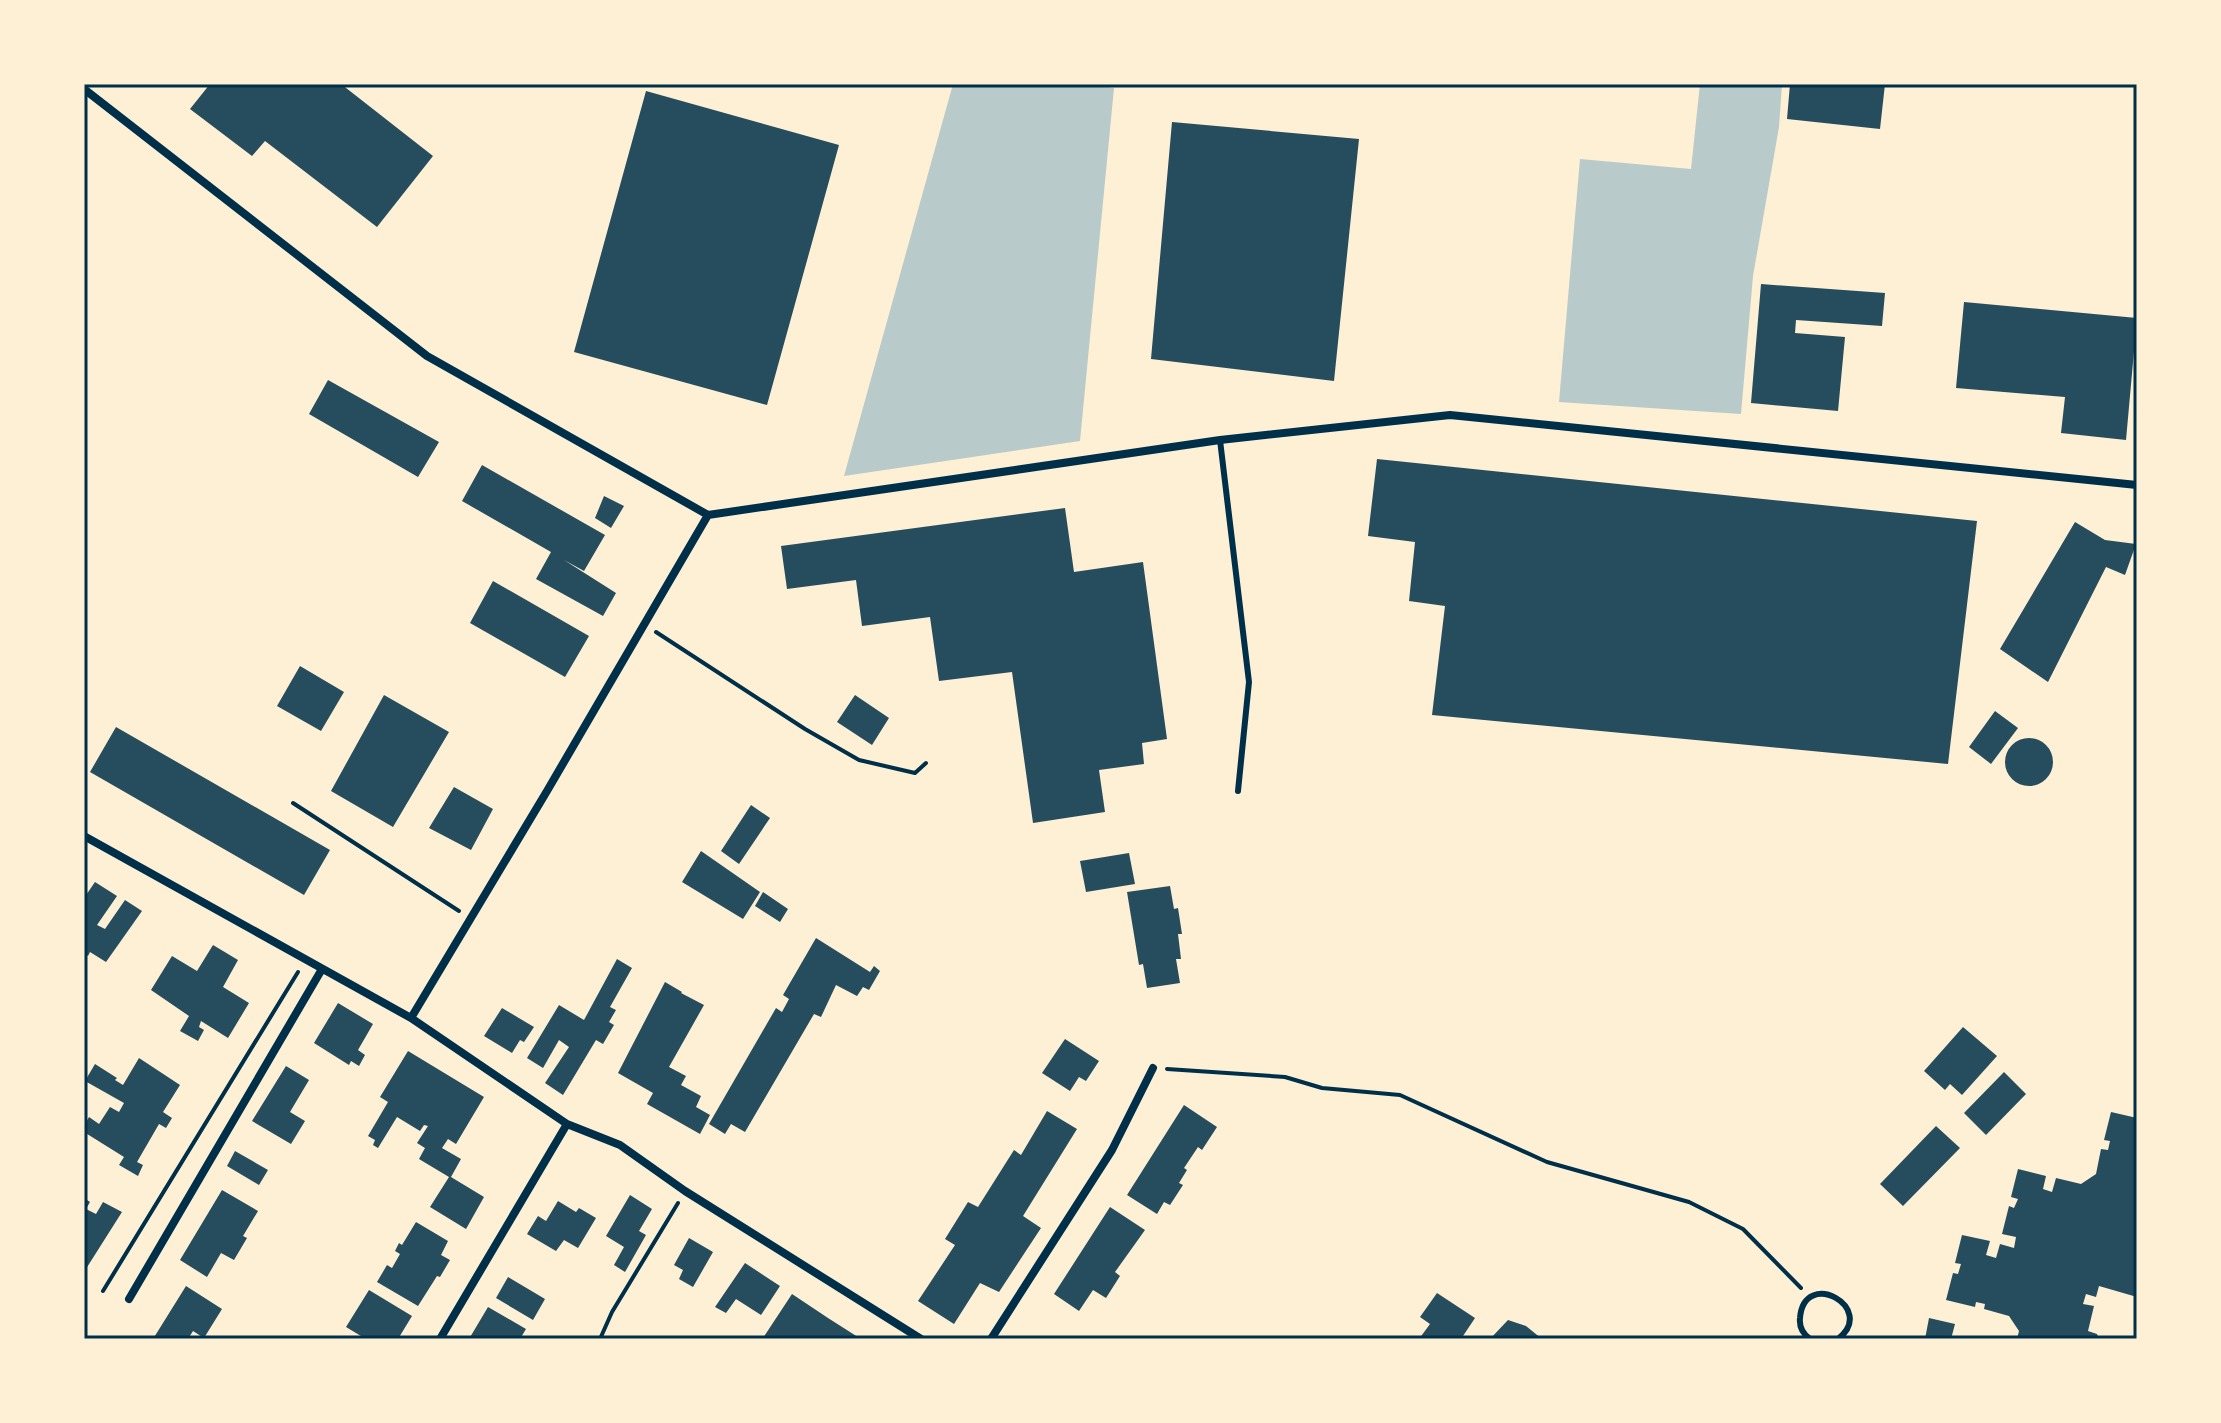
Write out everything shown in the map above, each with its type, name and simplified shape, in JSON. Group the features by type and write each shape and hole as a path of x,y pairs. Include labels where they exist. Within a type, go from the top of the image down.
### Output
{"street":[{"path":"84,89 427,356 708,515 1220,440 1450,415 2137,485"},
{"path":"411,1018 708,515"},
{"path":"84,836 411,1018 567,1124 620,1145 685,1191 921,1339"},
{"path":"129,1299 322,969"},
{"path":"991,1339 1112,1150 1153,1068"},
{"path":"440,1339 567,1124"}],"lane":[{"path":"1220,440 1249,682 1238,791"},
{"path":"1810,1339 1805,1336 1799,1323 1801,1308 1811,1297 1822,1293 1834,1295 1845,1305 1849,1319 1845,1334 1838,1339"},
{"path":"1845,1334 1852,1339"}],"path":[{"path":"644,624 805,729 859,760 915,773 926,763"},
{"path":"293,803 471,919"},
{"path":"103,1291 305,960"},
{"path":"1153,1068 1285,1077 1322,1088 1400,1095 1547,1162 1689,1202 1743,1229 1811,1297"},
{"path":"600,1339 612,1312 685,1191"}],"shaded area":[{"path":"953,84 1084,84 1114,88 1080,441 844,476"},
{"path":"1700,84 1782,84 1779,127 1753,276 1741,414 1559,402 1580,159 1691,169"}],"building":[{"path":"210,84 341,84 433,156 377,227 265,141 252,156 190,109"},
{"path":"1790,84 1885,84 1880,129 1787,119"},
{"path":"646,91 839,145 767,405 574,352"},
{"path":"1172,122 1359,139 1334,381 1151,359"},
{"path":"1761,284 1885,293 1882,326 1796,320 1795,333 1845,337 1838,411 1751,403"},
{"path":"1964,302 2137,318 2126,440 2061,433 2065,397 1956,388"},
{"path":"328,380 439,442 418,477 309,414"},
{"path":"1377,459 1977,521 1948,764 1432,715 1445,606 1409,601 1415,542 1368,536"},
{"path":"482,465 605,535 584,571 564,560 616,593 603,616 536,579 551,552 462,501"},
{"path":"604,496 624,506 611,528 595,518"},
{"path":"1065,508 1074,572 1143,562 1167,739 1142,743 1144,764 1099,770 1105,812 1033,823 1012,672 939,681 930,617 862,626 856,580 787,589 781,546"},
{"path":"2075,522 2105,540 2136,544 2125,575 2106,567 2048,682 2000,649"},
{"path":"493,581 589,636 565,677 470,623"},
{"path":"300,666 344,692 321,731 277,706"},
{"path":"384,695 449,732 393,827 331,791"},
{"path":"855,695 889,718 872,745 837,722"},
{"path":"1995,711 2018,728 1991,764 1969,747"},
{"path":"116,727 330,850 304,895 90,772"},
{"path":"2029,738 2046,745 2053,762 2046,779 2029,786 2012,779 2005,762 2012,745"},
{"path":"454,787 493,809 471,850 429,828"},
{"path":"751,805 770,818 739,864 721,851"},
{"path":"701,851 760,892 743,919 682,882"},
{"path":"1129,853 1135,884 1086,892 1080,861"},
{"path":"95,882 117,896 97,925 105,929 125,900 142,911 106,962 90,952 88,956 84,953 84,898"},
{"path":"1170,886 1174,909 1178,908 1182,934 1178,934 1181,959 1176,959 1180,983 1147,988 1143,964 1139,965 1127,892"},
{"path":"763,892 788,909 780,922 755,906"},
{"path":"816,938 870,972 874,966 880,971 869,990 863,987 857,996 836,985 821,1017 814,1014 745,1132 731,1124 725,1134 709,1124 776,1008 782,1012 789,999 783,995"},
{"path":"213,945 238,960 223,987 249,1003 228,1038 201,1021 199,1027 204,1030 198,1041 180,1031 189,1016 151,990 172,956 197,971"},
{"path":"617,959 632,968 610,1007 616,1010 609,1022 614,1025 603,1044 596,1040 563,1095 545,1083 569,1047 559,1040 543,1068 527,1058 559,1005 584,1020"},
{"path":"665,982 704,1005 669,1067 686,1076 681,1085 701,1096 696,1107 710,1115 700,1134 647,1104 653,1093 618,1073"},
{"path":"338,1003 373,1024 358,1050 365,1055 359,1066 351,1061 349,1065 314,1043"},
{"path":"502,1008 534,1027 512,1053 484,1036"},
{"path":"1963,1027 1997,1056 1962,1095 1950,1084 1945,1090 1924,1071"},
{"path":"1065,1039 1099,1061 1086,1081 1079,1077 1070,1091 1042,1073"},
{"path":"408,1051 484,1097 456,1144 448,1139 442,1148 461,1159 451,1177 484,1197 466,1229 430,1207 449,1177 419,1159 425,1148 417,1143 428,1126 424,1125 420,1131 397,1117 378,1148 373,1145 375,1140 368,1136 388,1102 380,1097"},
{"path":"139,1058 180,1085 163,1112 172,1118 166,1128 159,1124 137,1162 143,1165 138,1176 119,1165 124,1157 84,1132 84,1126 89,1117 99,1124 110,1107 119,1112 124,1103 85,1081 95,1064 123,1085"},
{"path":"286,1066 309,1080 290,1112 305,1121 291,1144 252,1121"},
{"path":"2004,1072 2026,1094 1986,1135 1964,1113"},
{"path":"1184,1105 1217,1127 1202,1150 1198,1147 1184,1168 1187,1170 1179,1183 1183,1185 1170,1205 1164,1202 1157,1214 1127,1195"},
{"path":"1047,1111 1077,1129 1023,1216 1041,1228 999,1292 980,1283 954,1324 918,1301 955,1245 945,1239 968,1202 978,1207 1014,1150 1021,1155"},
{"path":"2111,1112 2137,1118 2137,1297 2099,1286 2096,1297 2086,1294 2083,1304 2094,1306 2088,1331 2097,1334 2099,1339 2017,1339 2019,1331 2009,1316 1984,1309 1985,1304 1976,1302 1975,1307 1946,1300 1953,1273 1958,1274 1961,1264 1955,1263 1962,1235 1990,1241 1986,1255 1996,1258 2000,1244 2014,1248 2016,1237 2002,1234 2009,1206 2014,1208 2018,1199 2011,1197 2018,1169 2046,1176 2043,1189 2052,1192 2056,1178 2081,1184 2096,1174 2101,1149 2108,1150 2110,1141 2104,1140"},
{"path":"1936,1126 1960,1148 1903,1206 1880,1184"},
{"path":"235,1151 268,1170 259,1185 227,1166"},
{"path":"222,1190 258,1211 243,1236 247,1238 234,1260 221,1253 207,1277 180,1260"},
{"path":"630,1195 652,1209 639,1231 646,1235 625,1272 614,1265 624,1247 606,1236"},
{"path":"84,1198 90,1202 86,1209 96,1214 103,1202 122,1212 84,1272"},
{"path":"558,1201 576,1212 579,1208 596,1218 578,1248 564,1240 556,1251 527,1234 538,1216 546,1221"},
{"path":"1110,1207 1145,1230 1115,1272 1120,1276 1106,1298 1093,1290 1079,1311 1054,1294"},
{"path":"416,1222 448,1241 441,1255 450,1260 418,1306 377,1282 387,1265 392,1268 400,1254 395,1251 399,1243 402,1245"},
{"path":"689,1238 713,1252 693,1287 679,1279 683,1270 674,1265"},
{"path":"745,1263 780,1286 761,1315 736,1299 726,1313 715,1307"},
{"path":"508,1277 545,1299 533,1320 496,1298"},
{"path":"186,1286 222,1309 204,1338 193,1331 188,1339 153,1339"},
{"path":"369,1290 412,1316 398,1339 366,1339 346,1327"},
{"path":"1437,1293 1475,1318 1461,1339 1419,1339 1430,1324 1420,1317"},
{"path":"792,1294 828,1318 861,1339 763,1338"},
{"path":"488,1307 526,1329 520,1339 469,1339"},
{"path":"1929,1318 1955,1324 1951,1339 1925,1339"},
{"path":"1508,1320 1526,1326 1542,1339 1490,1339"}]}
